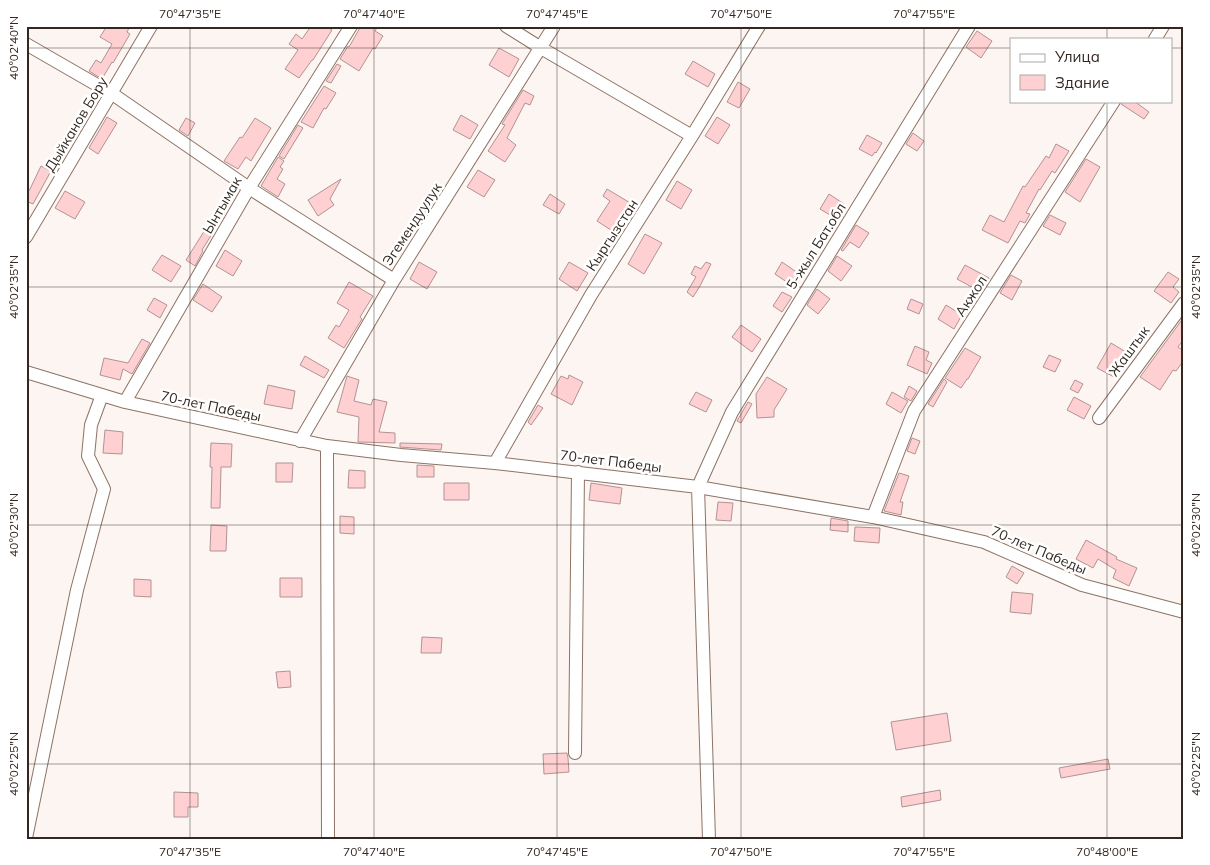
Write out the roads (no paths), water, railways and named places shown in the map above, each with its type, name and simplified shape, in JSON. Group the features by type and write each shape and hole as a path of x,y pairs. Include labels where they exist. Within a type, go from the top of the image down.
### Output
{"street":[{"name":"Дыйканов Бору","path":"26,237 151,26"},
{"name":"Ынтымак","path":"125,402 249,188 351,26"},
{"path":"506,26 692,136"},
{"name":"Эгемендуулук","path":"300,441 394,280 554,26"},
{"name":"Кыргызстан","path":"495,462 591,296 692,136 758,26"},
{"name":"5-жыл Бат.обл","path":"698,487 732,412 969,26"},
{"path":"1156,38 1163,26"},
{"path":"26,44 111,93 249,188 394,280"},
{"name":"Акжол","path":"873,517 914,411 1113,102"},
{"name":"Жаштык","path":"1099,418 1184,303"},
{"name":"70-лет Пабеды","path":"26,372 125,402 327,446 401,456 495,462 698,487 873,517 984,542 1082,585 1184,612"},
{"path":"26,838 78,590 104,489 88,456 90,424 102,395"},
{"path":"327,446 328,839"},
{"path":"575,753 578,472"},
{"path":"698,487 709,839"}]}
